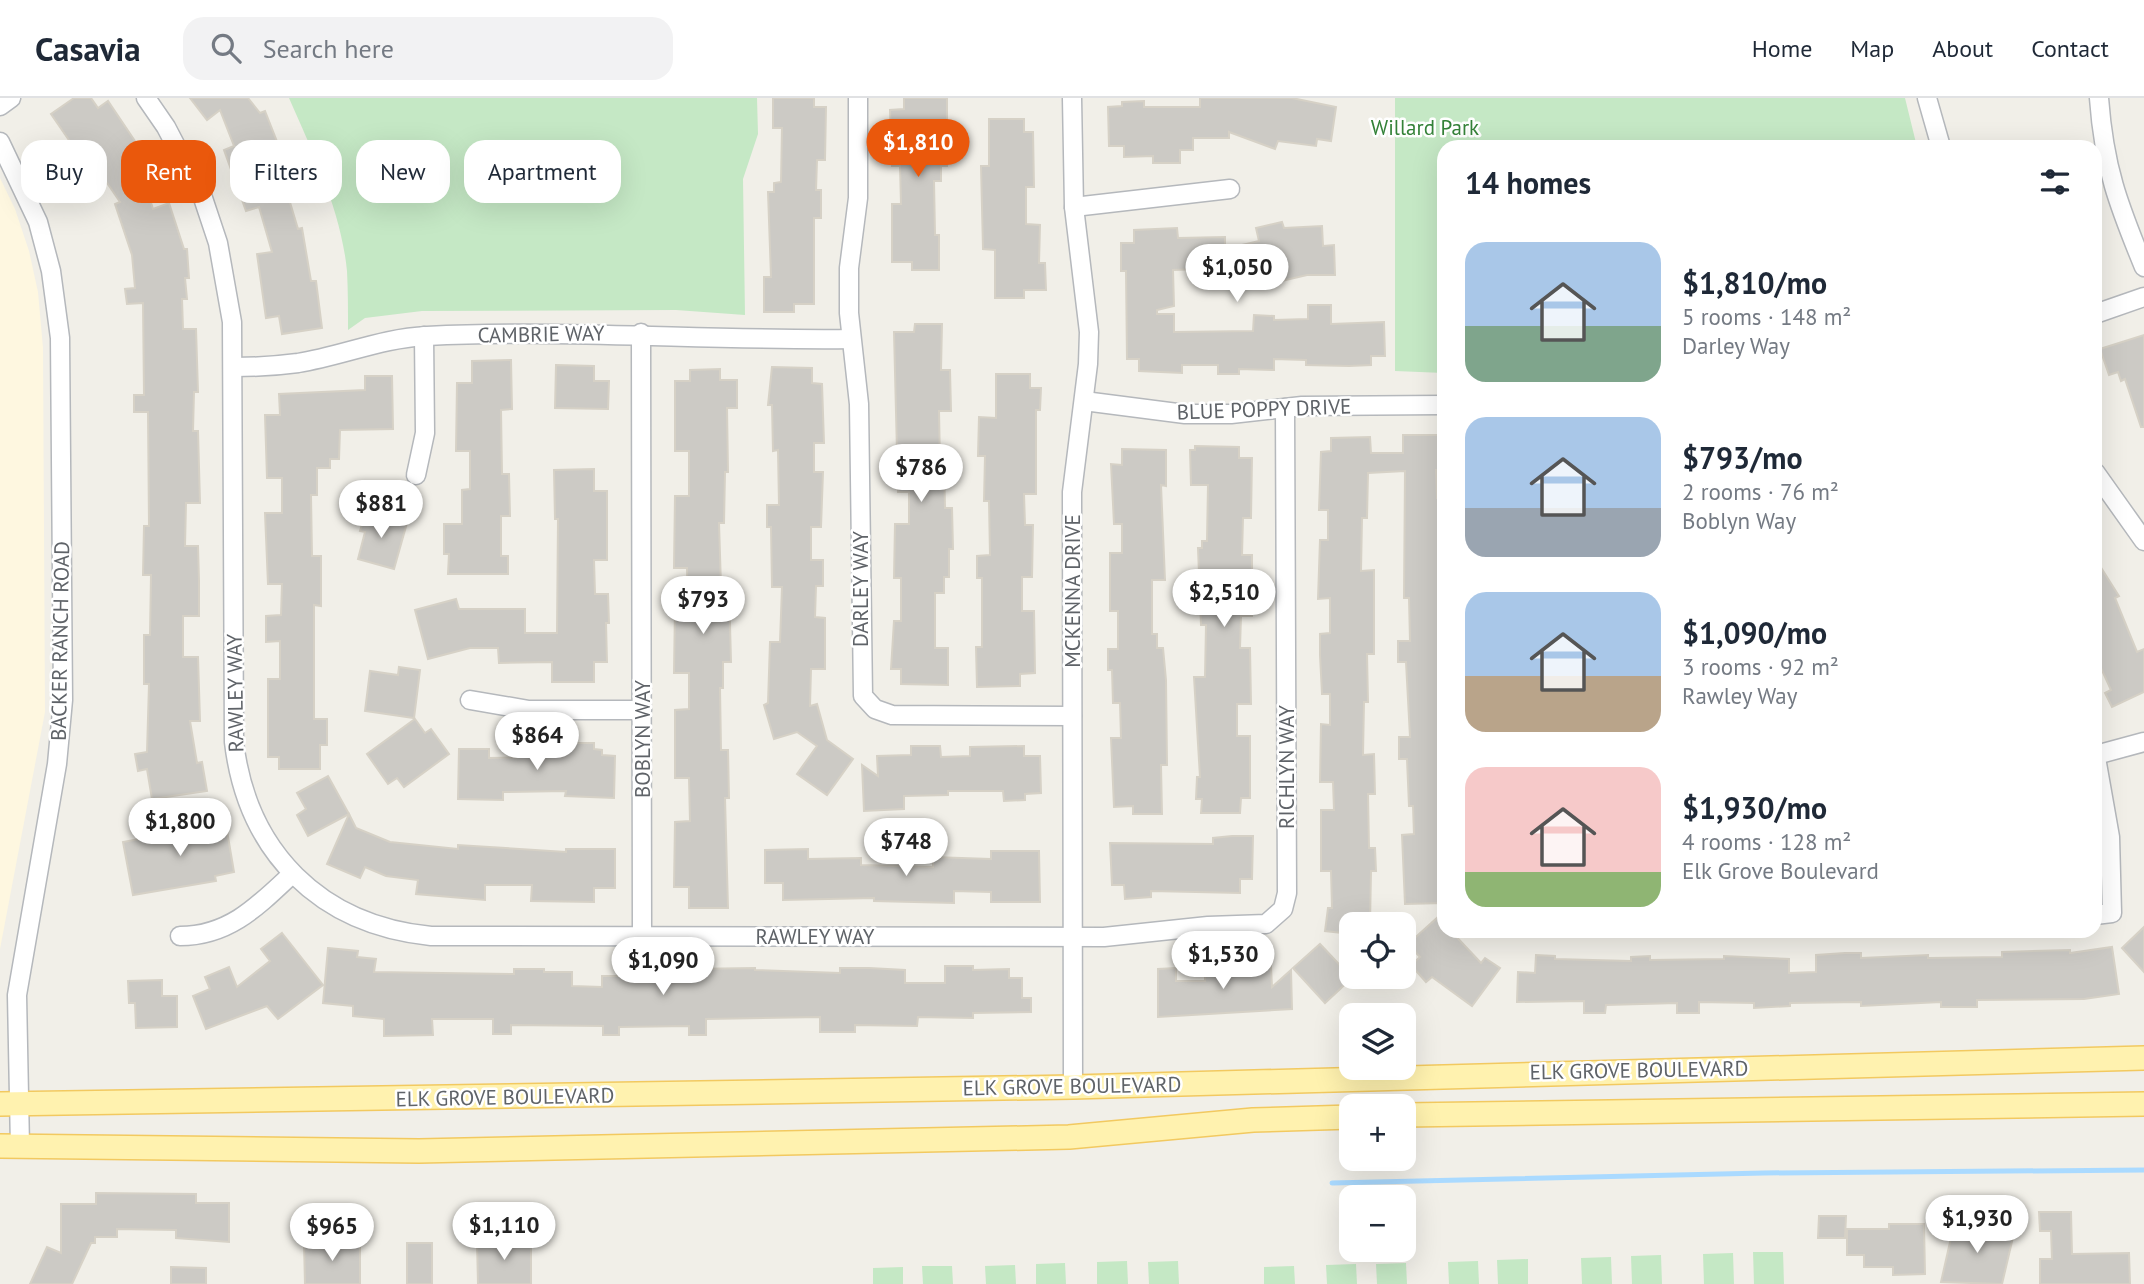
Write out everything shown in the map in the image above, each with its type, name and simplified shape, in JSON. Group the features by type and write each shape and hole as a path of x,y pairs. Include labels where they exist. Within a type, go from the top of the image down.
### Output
{"main road":[{"name":"ELK GROVE BOULEVARD","path":"10,1104 1073,1087 1436,1074 2144,1058"},
{"name":"ELK GROVE BOULEVARD","path":"1416,1115 2144,1104"},
{"name":"ELK GROVE BOULEVARD","path":"10,1147 419,1151 1069,1137 1254,1120 1339,1117"}],"street":[{"path":"0,106 11,98"},
{"name":"RAWLEY WAY","path":"146,98 190,168 218,243 232,322 234,366 234,742 240,775 254,818 271,848 292,874 328,903 356,918 398,933 431,936 1073,937"},
{"name":"DARLEY WAY","path":"858,98 858,198 849,268 851,339 859,404 863,696 875,709 892,715 1072,716"},
{"name":"MCKENNA DRIVE","path":"1072,98 1074,207 1088,300 1088,364 1072,492 1073,1087"},
{"path":"1927,98 1939,140"},
{"path":"2099,98 2107,168 2144,267"},
{"name":"BACKER RANCH ROAD","path":"0,142 38,222 51,271 60,338 63,700 57,764 19,974 10,1104 10,1147"},
{"path":"1074,207 1230,189"},
{"path":"2102,312 2144,297"},
{"name":"CAMBRIE WAY","path":"234,366 300,363 378,341 424,336 641,333 734,340 851,339"},
{"name":"BOBLYN WAY","path":"641,333 642,935"},
{"path":"416,475 425,433 424,336"},
{"name":"BLUE POPPY DRIVE","path":"1084,401 1185,414 1285,408 1437,405"},
{"name":"RICHLYN WAY","path":"1073,937 1137,936 1208,926 1261,925 1272,921 1283,909 1287,893 1285,408"},
{"path":"2102,481 2144,541"},
{"path":"470,700 529,710 642,710"},
{"path":"2102,751 2144,742"},
{"path":"2102,792 2110,837 2112,913 2102,914"},
{"path":"180,936 211,934 238,922 292,874"}],"shaded area":[{"path":"0,178 15,209 29,251 38,292 43,348 45,712 0,949"}],"green space":[{"path":"289,98 757,98 758,134 743,179 745,315 676,310 422,311 365,318 348,330 347,271 344,248 332,203 342,203 342,140 307,140"},
{"name":"Willard Park","path":"1395,98 1905,98 1915,140 1437,140 1437,373 1395,371"},
{"path":"1753,1252 1783,1252 1784,1284 1754,1284"},
{"path":"1733,1253 1734,1284 1704,1284 1703,1254"},
{"path":"1661,1255 1662,1284 1632,1284 1631,1256"},
{"path":"1611,1257 1612,1284 1582,1284 1581,1258"},
{"path":"1528,1259 1528,1284 1498,1284 1497,1260"},
{"path":"1127,1261 1128,1284 1097,1284 1097,1262"},
{"path":"1178,1261 1179,1284 1149,1284 1148,1262"},
{"path":"1478,1261 1479,1284 1449,1284 1448,1262"},
{"path":"1065,1263 1066,1284 1036,1284 1036,1264"},
{"path":"1406,1263 1407,1284 1377,1284 1376,1264"},
{"path":"1356,1264 1357,1284 1327,1284 1326,1265"},
{"path":"1015,1265 1016,1284 986,1284 985,1266"},
{"path":"922,1266 952,1266 953,1284 923,1284"},
{"path":"1294,1266 1295,1284 1264,1284 1264,1267"},
{"path":"903,1267 903,1284 873,1284 873,1268"}],"building":[{"path":"74,98 91,98 98,108 108,101 134,140 121,140 121,203 151,203 153,209 169,203 184,249 187,249 189,278 185,278 187,299 182,299 183,329 196,329 198,392 194,392 193,431 198,431 200,503 186,503 185,546 198,546 199,616 183,616 183,657 198,657 200,721 190,721 197,763 202,762 207,791 152,799 147,769 138,771 135,754 147,752 149,684 144,684 144,635 150,635 151,575 143,575 144,526 149,526 148,412 134,412 134,395 144,395 143,303 127,304 125,289 135,288 132,255 115,204 120,202 107,183 107,140 69,140 51,114"},
{"path":"190,98 248,98 260,113 265,111 276,140 232,140 220,110 207,120"},
{"path":"773,98 814,98 814,107 826,107 825,160 817,160 816,190 821,190 821,218 814,218 814,304 794,304 794,312 764,312 764,277 771,277 768,192 774,192 774,183 781,182 782,128 773,128"},
{"path":"904,98 947,98 947,166 941,166 941,181 934,181 939,270 912,270 912,262 892,262 892,204 901,204 900,166 892,166 890,110 904,109"},
{"path":"1200,98 1292,98 1336,107 1331,141 1317,139 1316,146 1278,141 1275,149 1229,132 1229,138 1193,138 1193,150 1180,150 1180,163 1153,163 1153,156 1124,157 1124,146 1109,146 1108,107 1122,106 1122,102 1144,101 1144,107 1200,107"},
{"path":"989,119 1024,119 1024,132 1033,132 1034,187 1026,187 1026,224 1040,225 1039,263 1045,263 1046,290 1024,290 1024,298 995,298 995,250 983,249 981,166 989,166"},
{"path":"230,148 230,167 224,150"},
{"path":"243,203 290,203 298,229 302,228 311,281 316,281 322,328 282,334 279,316 266,318 257,254 272,252 259,207 246,211"},
{"path":"1282,222 1284,228 1322,226 1323,246 1334,245 1335,275 1307,275 1256,287 1255,280 1202,280 1202,269 1173,270 1174,306 1157,310 1157,314 1174,314 1174,332 1253,331 1254,315 1274,316 1274,320 1308,319 1308,305 1331,305 1331,324 1384,322 1385,356 1371,356 1371,365 1349,366 1306,365 1306,360 1274,359 1274,370 1239,369 1239,374 1218,374 1218,365 1182,365 1182,373 1139,371 1139,359 1127,359 1126,271 1121,271 1121,243 1134,243 1134,230 1177,228 1178,238 1225,237 1225,249 1259,241 1256,228"},
{"path":"915,324 942,324 941,370 950,370 951,411 939,411 940,463 944,463 945,508 952,508 953,549 949,549 949,577 944,577 944,593 935,593 935,648 948,648 948,685 901,684 901,669 891,669 894,621 901,621 901,578 894,578 895,524 909,524 909,492 898,492 894,332 914,332"},
{"path":"2144,335 2144,427 2141,427 2125,379 2121,381 2118,372 2109,375 2102,348"},
{"path":"511,360 512,409 501,410 502,474 509,474 510,516 501,516 501,556 508,556 508,574 448,574 449,554 444,554 444,524 462,524 462,490 470,489 470,451 456,451 457,383 472,383 472,361"},
{"path":"556,365 594,366 594,381 609,381 608,409 555,408"},
{"path":"772,367 812,368 812,383 822,384 824,443 814,443 814,472 823,472 821,527 811,527 811,560 823,560 823,586 816,586 815,617 825,618 825,669 811,669 810,706 817,704 827,740 853,759 827,795 797,774 817,746 797,732 774,739 764,705 768,703 770,642 780,642 782,587 772,587 771,527 767,527 767,505 779,505 778,450 773,451 772,405 768,405"},
{"path":"720,369 720,380 737,380 737,408 727,408 728,472 725,472 724,523 719,523 721,586 729,586 731,662 723,662 723,688 720,688 721,750 728,750 729,798 725,798 728,908 689,908 689,887 674,887 675,822 690,821 689,778 675,778 675,710 689,709 689,673 674,673 675,606 688,606 687,568 674,568 675,496 689,496 689,451 675,451 675,381 690,381 690,370"},
{"path":"996,374 1030,374 1030,388 1041,388 1040,410 1036,410 1036,494 1024,494 1025,525 1033,525 1032,577 1022,577 1022,611 1034,611 1035,673 1020,674 1020,686 977,687 976,647 982,647 982,578 977,578 977,556 990,555 989,501 984,501 985,456 978,456 979,417 996,418"},
{"path":"365,376 392,376 393,429 340,430 339,459 330,459 330,468 317,468 317,495 311,495 312,556 321,556 321,606 314,605 314,719 327,719 327,745 320,745 320,769 279,769 279,757 268,757 268,679 280,679 280,641 266,642 266,616 281,615 282,584 268,584 265,513 282,513 282,478 267,478 265,415 280,415 279,394 365,390"},
{"path":"1403,435 1437,435 1437,903 1405,904 1402,835 1414,834 1413,806 1409,806 1407,759 1399,759 1399,737 1410,737 1406,662 1398,662 1398,641 1410,641 1409,598 1404,598 1405,471 1368,473 1367,518 1362,518 1361,571 1374,570 1374,654 1367,654 1368,702 1364,702 1363,755 1374,754 1375,794 1368,794 1369,848 1375,848 1376,871 1371,871 1370,912 1339,912 1339,933 1325,931 1328,908 1332,908 1331,871 1321,871 1321,810 1334,810 1333,782 1320,782 1321,724 1330,725 1330,694 1322,694 1320,634 1330,633 1330,598 1318,599 1320,540 1328,540 1328,510 1319,510 1321,452 1331,451 1331,438 1370,437 1371,453 1403,453"},
{"path":"1195,446 1239,447 1239,458 1252,458 1251,518 1243,518 1242,555 1252,555 1252,616 1241,616 1240,648 1250,648 1251,704 1237,704 1237,736 1250,736 1250,798 1241,798 1240,813 1201,813 1202,799 1196,799 1197,777 1200,777 1194,677 1205,677 1206,625 1201,625 1198,548 1202,548 1202,541 1207,541 1208,485 1191,485 1190,450 1195,450"},
{"path":"1122,449 1166,450 1166,486 1161,485 1165,580 1152,580 1152,634 1157,634 1157,648 1163,648 1166,680 1167,765 1161,765 1162,814 1133,814 1133,806 1114,807 1111,738 1121,738 1120,703 1113,703 1112,670 1108,670 1108,649 1118,649 1118,611 1110,611 1110,553 1122,553 1122,524 1114,524 1111,464 1122,465"},
{"path":"594,469 594,491 607,491 607,560 594,560 595,594 608,594 609,623 606,623 607,662 594,662 594,682 552,682 552,662 499,663 498,648 470,648 428,659 415,610 456,599 459,609 525,609 525,633 557,633 558,519 555,519 554,470"},
{"path":"366,511 407,523 394,569 358,559 365,532 360,531"},
{"path":"2102,569 2119,596 2115,598 2137,652 2144,649 2144,692 2112,707 2105,693 2111,690 2102,670"},
{"path":"399,667 420,670 414,718 365,711 370,671 398,675"},
{"path":"415,719 425,733 431,729 449,754 404,787 397,778 388,784 367,754"},
{"path":"594,743 594,749 602,750 602,755 615,756 614,798 565,796 566,791 503,792 503,800 458,799 459,749 489,749 489,758 524,757 524,745"},
{"path":"911,746 940,746 941,757 970,756 970,747 1024,746 1024,756 1040,756 1041,793 1025,794 1025,800 1004,801 1003,791 948,791 948,795 904,796 904,809 864,811 862,765 878,776 877,756 911,755"},
{"path":"328,776 349,814 308,836 297,815 306,809 297,793"},
{"path":"224,813 234,872 215,876 216,881 133,895 123,842 207,826 205,816"},
{"path":"349,814 356,828 390,842 458,849 458,845 566,852 566,849 615,849 615,888 594,888 594,902 531,901 532,885 485,885 485,900 416,894 418,880 386,876 365,867 360,878 327,864"},
{"path":"1253,836 1252,879 1240,879 1240,893 1151,891 1151,897 1125,899 1124,885 1112,885 1110,843 1213,844 1213,838"},
{"path":"808,849 808,859 861,858 861,865 933,867 933,857 991,859 991,851 1039,851 1040,902 991,902 991,892 954,891 954,903 874,901 874,898 783,900 783,883 765,883 765,850"},
{"path":"1437,918 1437,938 1458,938 1481,963 1485,958 1500,968 1472,1006 1432,977 1426,982 1416,971 1416,961 1420,957 1416,953 1416,937"},
{"path":"2144,927 2144,972 2122,948"},
{"path":"282,933 323,985 278,1019 267,1006 206,1029 193,996 210,989 205,977 229,967 237,987 270,961 261,949"},
{"path":"1320,944 1339,964 1340,989 1325,1003 1293,968"},
{"path":"2112,947 2119,994 2084,999 1977,1000 1977,1007 1941,1007 1941,1002 1861,1006 1861,1002 1790,1003 1790,1006 1754,1008 1754,1003 1699,1002 1699,1013 1677,1013 1677,1003 1606,1005 1605,1013 1584,1013 1584,1001 1517,1002 1518,972 1535,973 1536,955 1555,956 1555,959 1631,961 1631,957 1650,956 1650,960 1724,959 1724,956 1789,959 1789,973 1816,972 1816,955 1861,953 1861,958 1928,955 1928,958 2002,957 2002,952 2070,950 2070,953"},
{"path":"328,948 358,951 357,957 376,959 374,972 514,974 514,969 544,969 544,972 572,972 572,986 602,987 602,976 623,976 622,970 755,968 840,973 840,968 869,968 905,970 905,983 945,983 945,966 973,966 973,970 1009,969 1009,978 1022,978 1022,998 1031,998 1031,1012 973,1013 973,1018 918,1017 917,1026 855,1025 855,1032 820,1032 820,1017 706,1019 706,1035 689,1035 689,1026 619,1027 619,1035 603,1035 603,1026 511,1025 511,1034 493,1034 493,1019 432,1019 433,1035 384,1036 384,1019 353,1016 353,1006 323,1003"},
{"path":"1245,961 1245,967 1271,966 1272,987 1291,970 1292,1009 1158,1017 1158,969 1176,968 1176,981 1205,981 1205,962"},
{"path":"162,980 162,996 177,996 177,1027 136,1028 135,1003 129,1003 128,981"},
{"path":"96,1193 196,1194 196,1203 229,1203 229,1242 176,1238 176,1230 117,1229 117,1237 95,1237 95,1243 91,1243 72,1284 30,1284 47,1247 61,1253 61,1204 96,1204"},
{"path":"2039,1212 2071,1212 2072,1254 2129,1253 2130,1284 2040,1284 2040,1259 2052,1259 2051,1231 2040,1231"},
{"path":"1819,1216 1846,1216 1845,1238 1818,1238"},
{"path":"1955,1220 2014,1233 2002,1284 1941,1282"},
{"path":"1889,1224 1924,1224 1925,1274 1893,1275 1893,1267 1864,1267 1864,1255 1847,1255 1847,1229 1889,1229"},
{"path":"477,1241 531,1241 531,1284 478,1284"},
{"path":"360,1242 360,1284 305,1284 304,1243"},
{"path":"407,1243 432,1243 432,1284 407,1284"},
{"path":"171,1267 206,1268 206,1284 171,1284"}],"waterway":[{"path":"1332,1183 1764,1173 2144,1170"}]}
